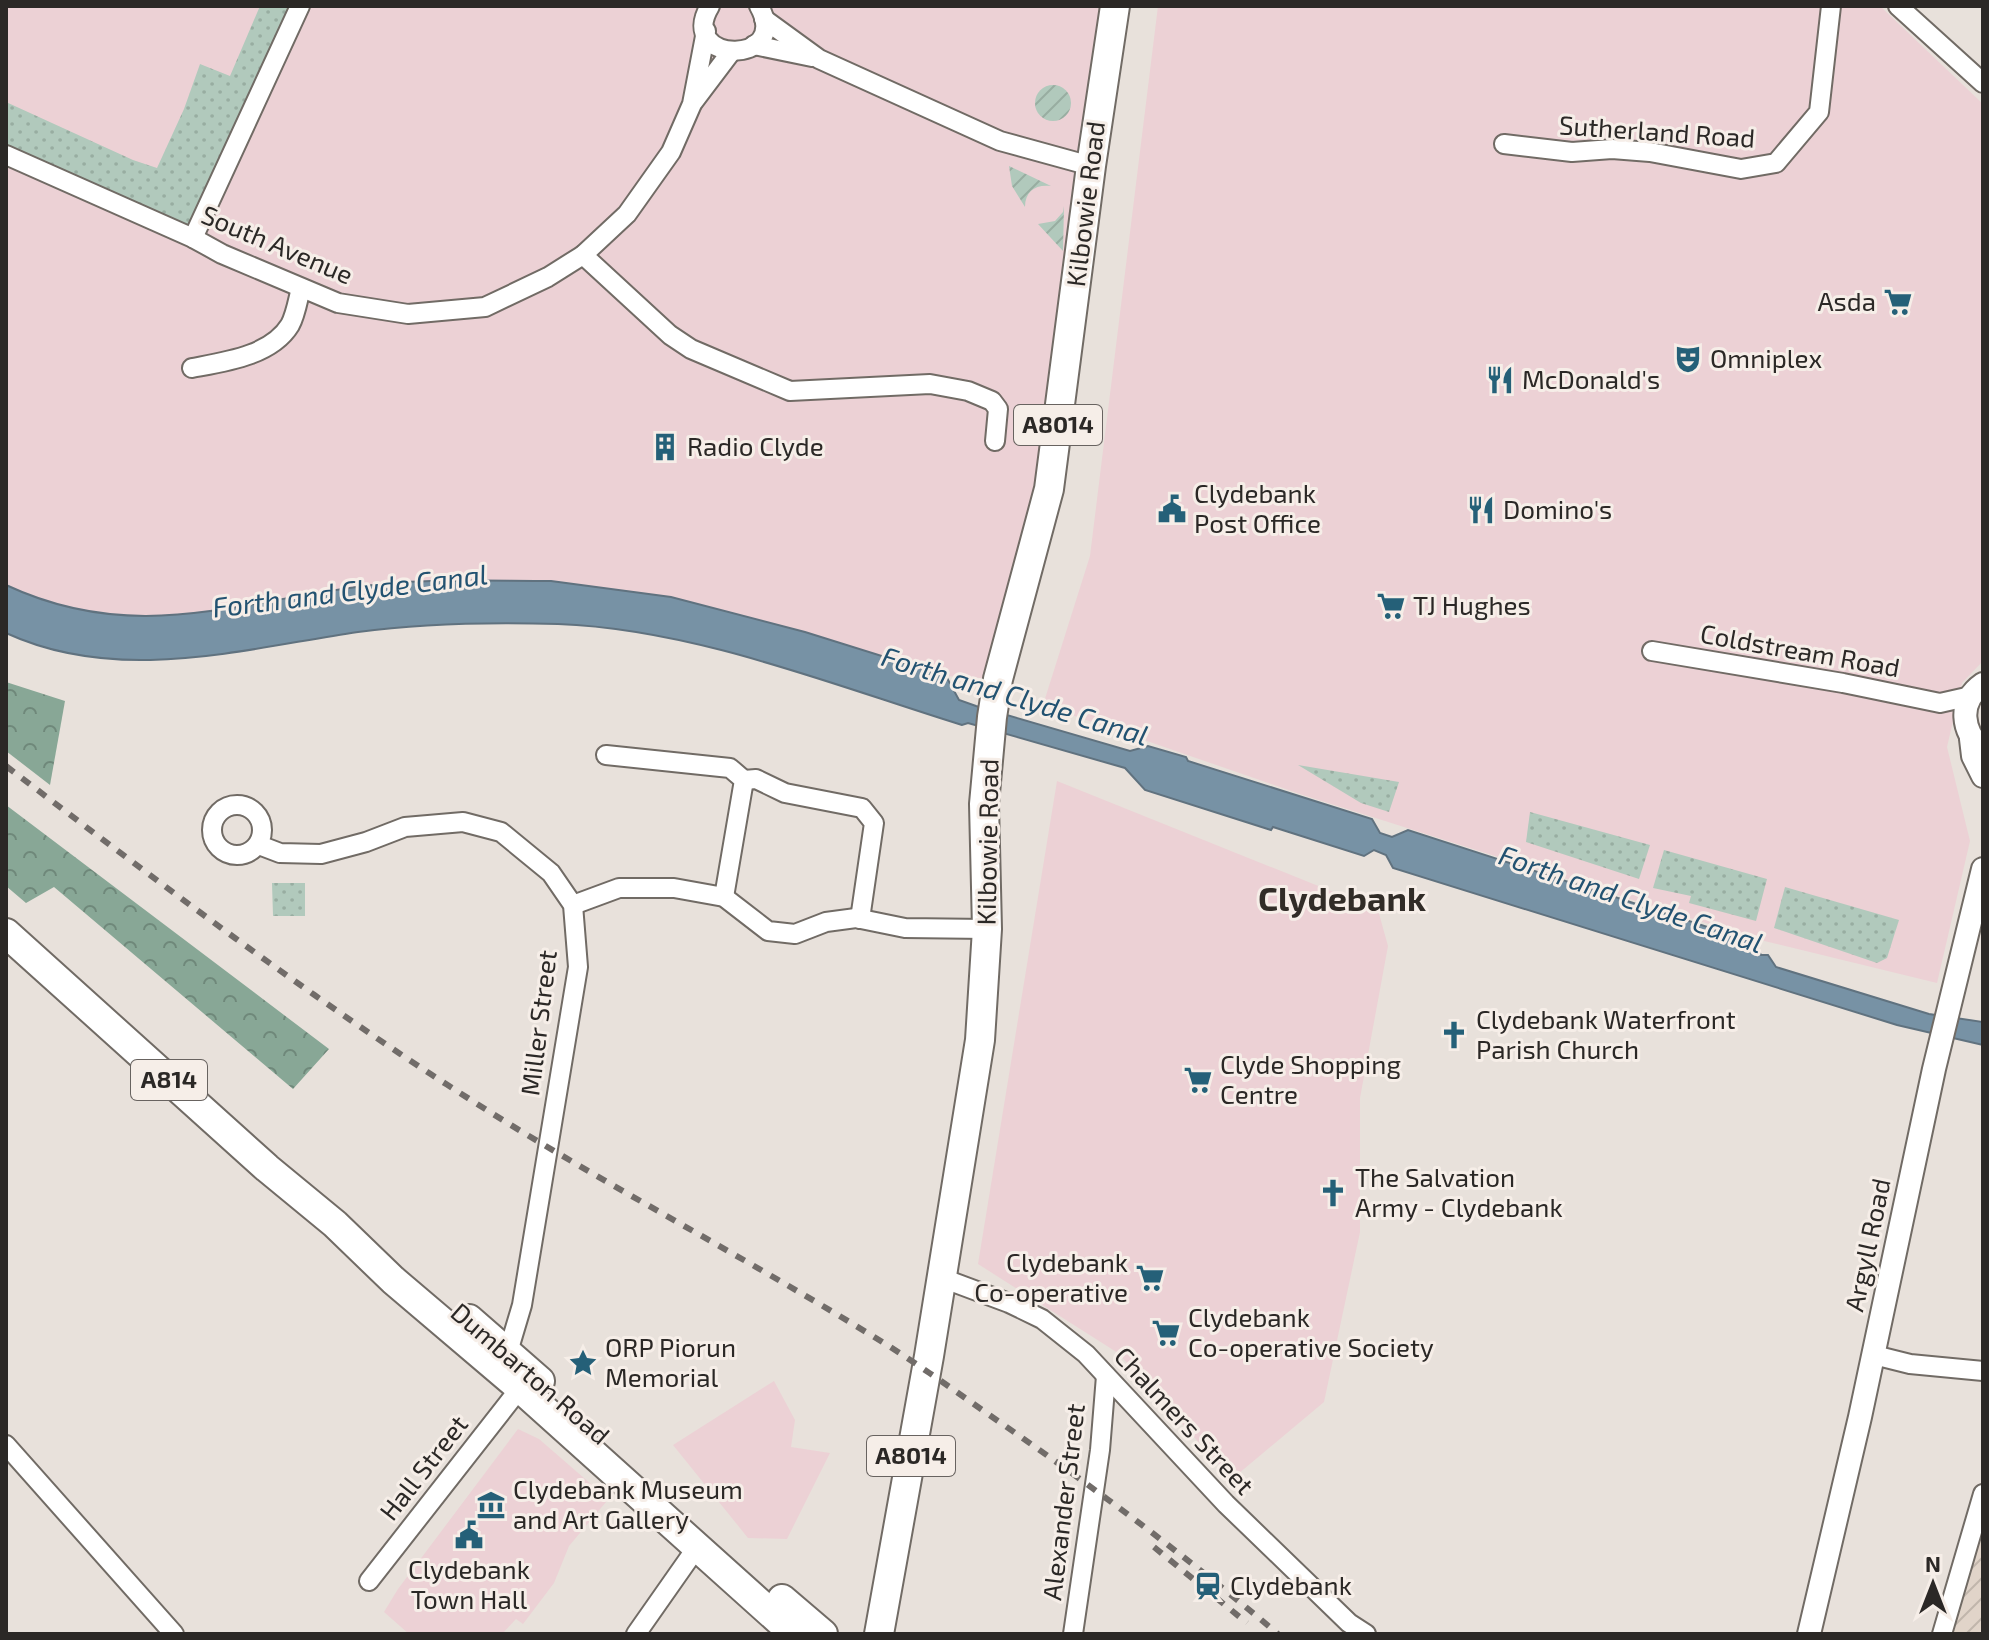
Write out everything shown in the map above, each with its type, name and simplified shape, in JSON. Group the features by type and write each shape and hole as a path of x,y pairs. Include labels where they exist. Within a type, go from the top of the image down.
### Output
{"main road":[{"name":"Kilbowie Road","path":"879,1634 942,1278 980,1040 987,929 984,804 998,679 1049,489 1115,6"},
{"name":"Dumbarton Road","path":"6,933 256,1158 335,1224 393,1280 502,1360 823,1634"},
{"name":"Dumbarton Road","path":"502,1360 520,1388 794,1634"}],"street":[{"path":"193,238 300,6"},
{"name":"South Avenue","path":"6,155 193,238 222,254 338,303 408,314 485,307 548,277 583,255 627,214 671,152 692,104 710,6"},
{"name":"Sutherland Road","path":"1504,144 1572,152 1612,149 1650,152 1741,169 1776,163 1819,112 1831,6"},
{"path":"1898,6 1983,83"},
{"path":"706,31 715,46 739,52 761,38 762,12"},
{"path":"762,12 819,59"},
{"path":"754,45 819,59 1000,141 1091,166"},
{"name":"South Avenue","path":"692,104 731,52"},
{"path":"583,255 670,335 691,349 790,391 930,384 968,391 992,401 998,409 995,441"},
{"path":"192,368 257,352 274,340 289,326 301,288"},
{"name":"Coldstream Road","path":"1652,651 1843,683 1940,703 1977,690"},
{"path":"1977,690 1966,705 1973,738 1973,756 1983,776"},
{"name":"Coldstream Road","path":"1940,703 1973,738"},
{"path":"606,755 730,768 744,780 756,779 785,793 862,808 874,823 860,919"},
{"path":"724,897 744,780"},
{"path":"259,845 280,853 321,854 405,827 463,822 501,832 551,873 573,905 619,888 674,888 724,897 768,931 795,934 826,922 860,919 905,928 987,929"},
{"name":"Argyll Road","path":"1809,1634 1874,1355 1934,1069 1983,869"},
{"name":"Miller Street","path":"502,1360 522,1305 578,967 573,905"},
{"name":"Chalmers Street","path":"942,1278 1042,1319 1086,1354 1226,1504 1349,1623 1366,1634"},
{"path":"1874,1355 1910,1364 1982,1367"},
{"name":"Alexander Street","path":"1073,1634 1100,1450 1106,1376"},
{"name":"Hall Street","path":"369,1581 520,1388"},
{"path":"6,1445 174,1634"},
{"path":"1942,1634 1983,1494"},
{"path":"636,1634 697,1547"}],"shaded area":[{"path":"6,6 1106,6 1049,489 998,679 946,676 805,632 671,597 551,581 392,583 331,591 241,609 143,617 65,608 6,585"},
{"path":"1158,6 1880,6 1983,104 1983,661 1962,683 1947,747 1970,841 1937,983 1756,939 1300,794 1043,705 1090,556"},
{"path":"1057,781 1378,910 1388,946 1360,1098 1360,1232 1324,1402 1232,1479 1118,1353 978,1264"},
{"path":"774,1381 795,1420 791,1447 830,1453 787,1539 748,1538 673,1445"},
{"name":"Clydebank Town Hall","path":"518,1429 539,1439 607,1498 606,1502 569,1546 554,1583 523,1624 516,1619 502,1634 409,1634 384,1612"},
{"path":"1983,1504 1983,1634 1942,1634"}],"green space":[{"path":"260,6 300,6 193,238 6,155 6,102 157,168 184,109 200,64 230,76"},
{"path":"1053,85 1066,90 1071,103 1066,116 1053,121 1040,116 1035,103 1040,90"},
{"path":"1009,166 1051,186 1032,190 1025,207 1012,186"},
{"path":"1064,206 1063,251 1038,224 1055,221"},
{"path":"6,682 65,701 50,785 6,751"},
{"path":"1298,765 1399,782 1389,812 1361,803"},
{"path":"6,805 329,1049 293,1089 54,887 26,903 6,886"},
{"path":"1530,812 1650,845 1639,879 1526,842"},
{"path":"1664,850 1767,879 1756,921 1689,903 1691,896 1653,888"},
{"path":"272,883 305,883 305,916 273,916"},
{"path":"1785,887 1899,920 1887,958 1877,963 1774,928"}],"water":[{"name":"Forth and Clyde Canal","path":"551,581 671,597 805,632 946,676 959,700 976,706 1130,751 1148,746 1186,757 1188,761 1372,819 1380,833 1392,837 1408,830 1754,942 1761,955 1768,955 1776,967 1929,1014 1983,1022 1983,1045 1897,1025 1393,868 1386,855 1374,850 1364,856 1145,790 1125,768 968,723 962,725 763,661 660,636 558,624 433,625 358,632 225,653 136,660 92,657 49,649 6,633 6,585 57,604 105,614 153,616 246,606 393,583"}],"railway":[{"path":"6,766 260,956 390,1047 524,1133 823,1306 928,1372 1136,1520 1278,1634"},
{"path":"1154,1547 1247,1623"}],"place":[{"name":"Asda","path":"1898,302"},
{"name":"Omniplex","path":"1688,359"},
{"name":"McDonald's","path":"1500,380"},
{"name":"Radio Clyde","path":"665,447"},
{"name":"Clydebank Post Office","path":"1172,509"},
{"name":"Domino's","path":"1481,510"},
{"name":"TJ Hughes","path":"1391,606"},
{"name":"Clydebank Waterfront Parish Church","path":"1454,1035"},
{"name":"Clyde Shopping Centre","path":"1198,1080"},
{"name":"The Salvation Army - Clydebank","path":"1333,1193"},
{"name":"Clydebank Co-operative","path":"1150,1278"},
{"name":"Clydebank Co-operative Society","path":"1166,1333"},
{"name":"ORP Piorun Memorial","path":"583,1363"},
{"name":"Clydebank Museum and Art Gallery","path":"491,1505"},
{"name":"Clydebank Town Hall","path":"469,1535"},
{"name":"Clydebank","path":"1208,1586"}],"district":[{"name":"Clydebank","path":"1342,899"}]}
